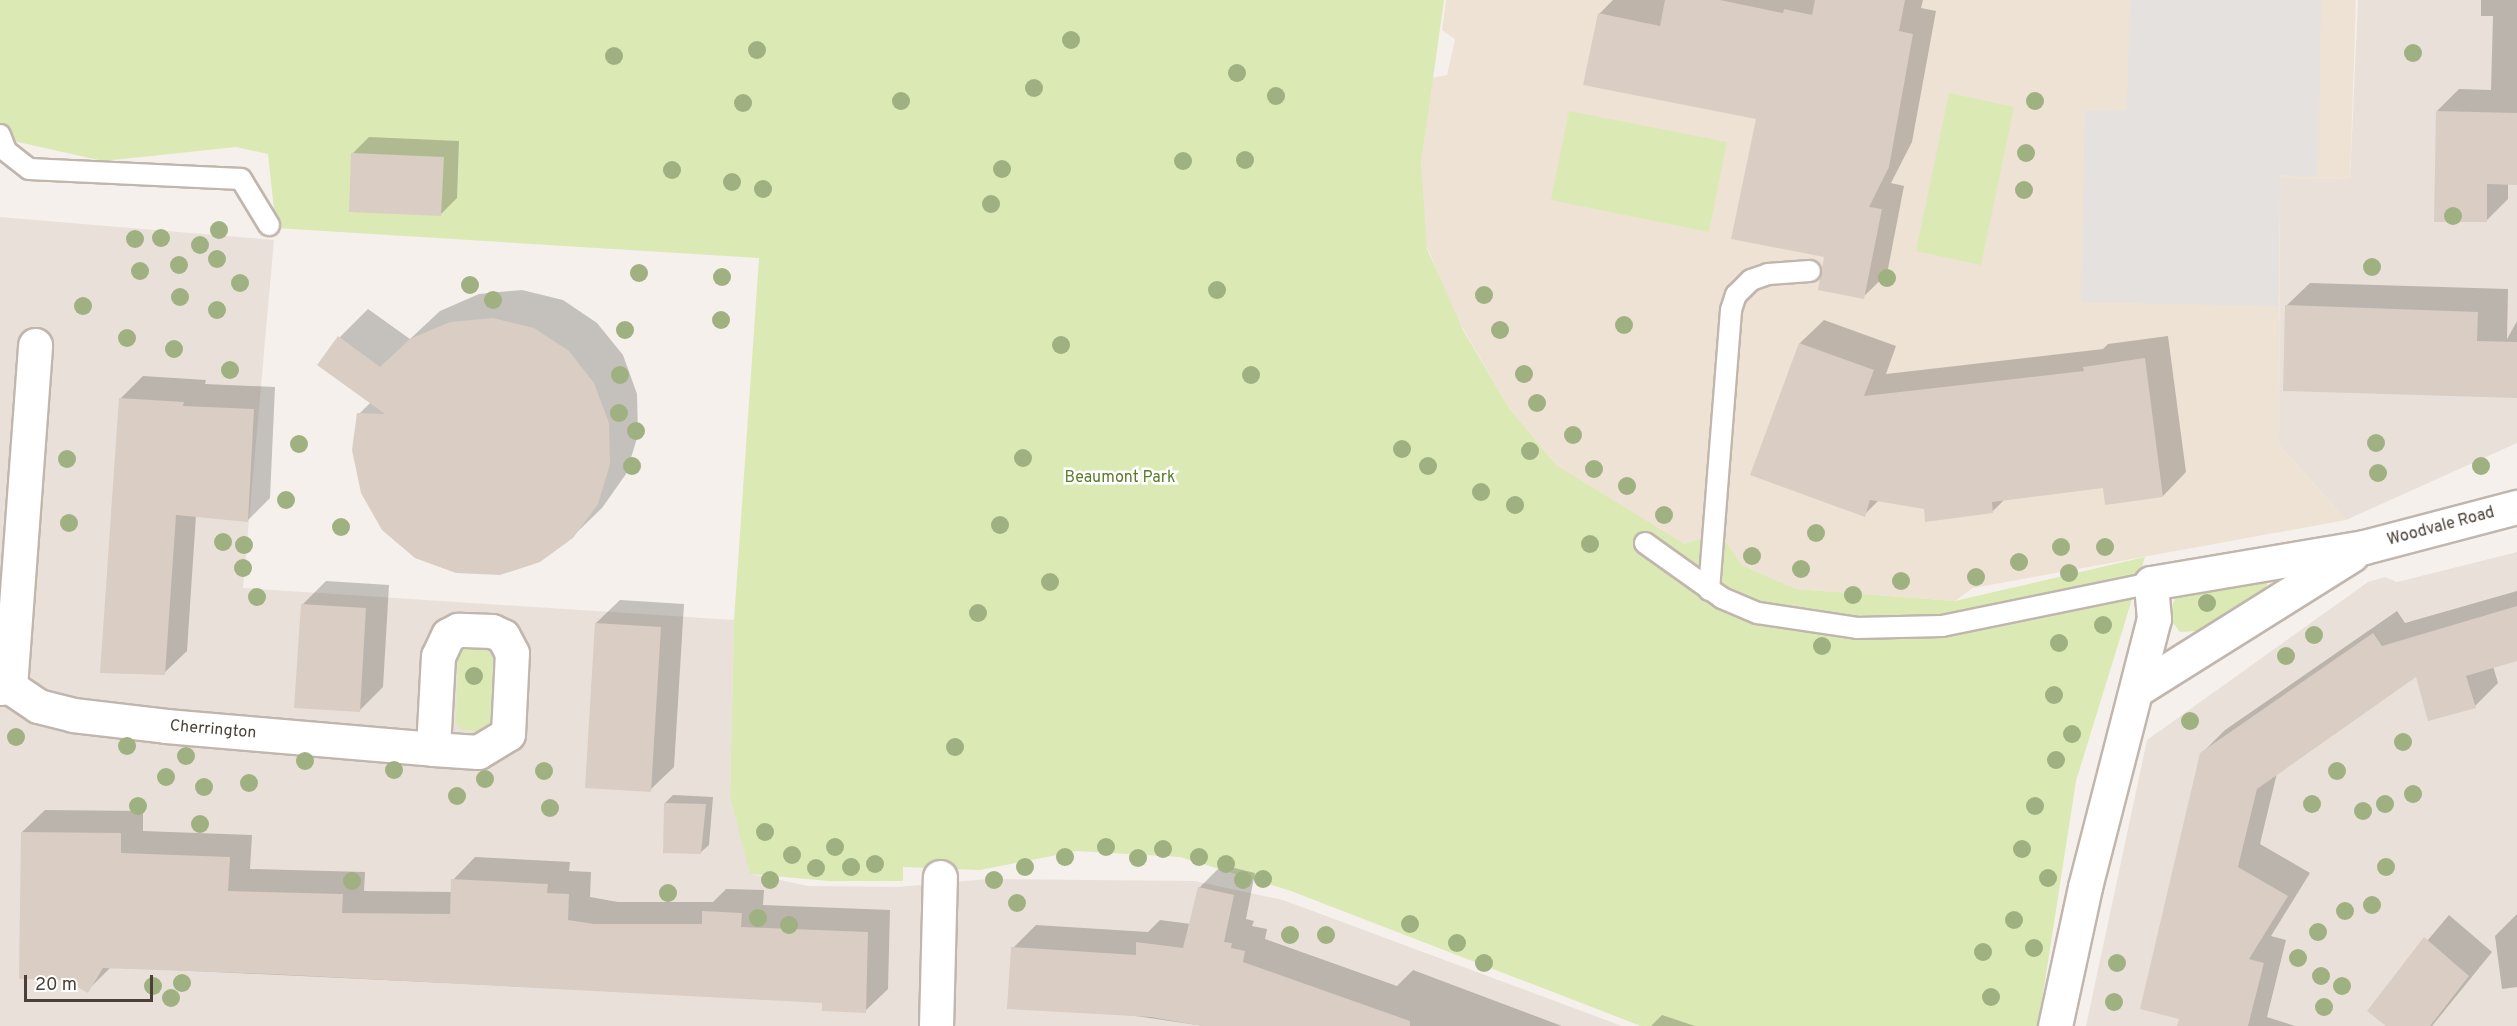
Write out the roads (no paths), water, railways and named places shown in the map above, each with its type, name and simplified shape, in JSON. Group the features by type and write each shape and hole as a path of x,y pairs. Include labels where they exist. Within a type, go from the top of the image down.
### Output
{"street":[{"path":"5,687 35,345"},
{"name":"Woodvale Road","path":"2364,547 2517,507"},
{"path":"2055,1026 2085,887 2138,689 2154,619 2151,583 2364,547"},
{"path":"2138,689 2364,547"},
{"name":"Cherrington","path":"5,687 38,706 73,715 433,749"},
{"path":"936,1026 940,877"}],"lane":[{"path":"0,135 6,151 29,169 241,179 269,225"},
{"path":"1709,590 1731,310 1736,295 1751,280 1768,274 1810,271"},
{"path":"1644,543 1709,590 1758,612 1800,622 1889,628 1942,626 2151,583"}],"park label":[{"name":"Beaumont Park","path":"1120,478"}]}
